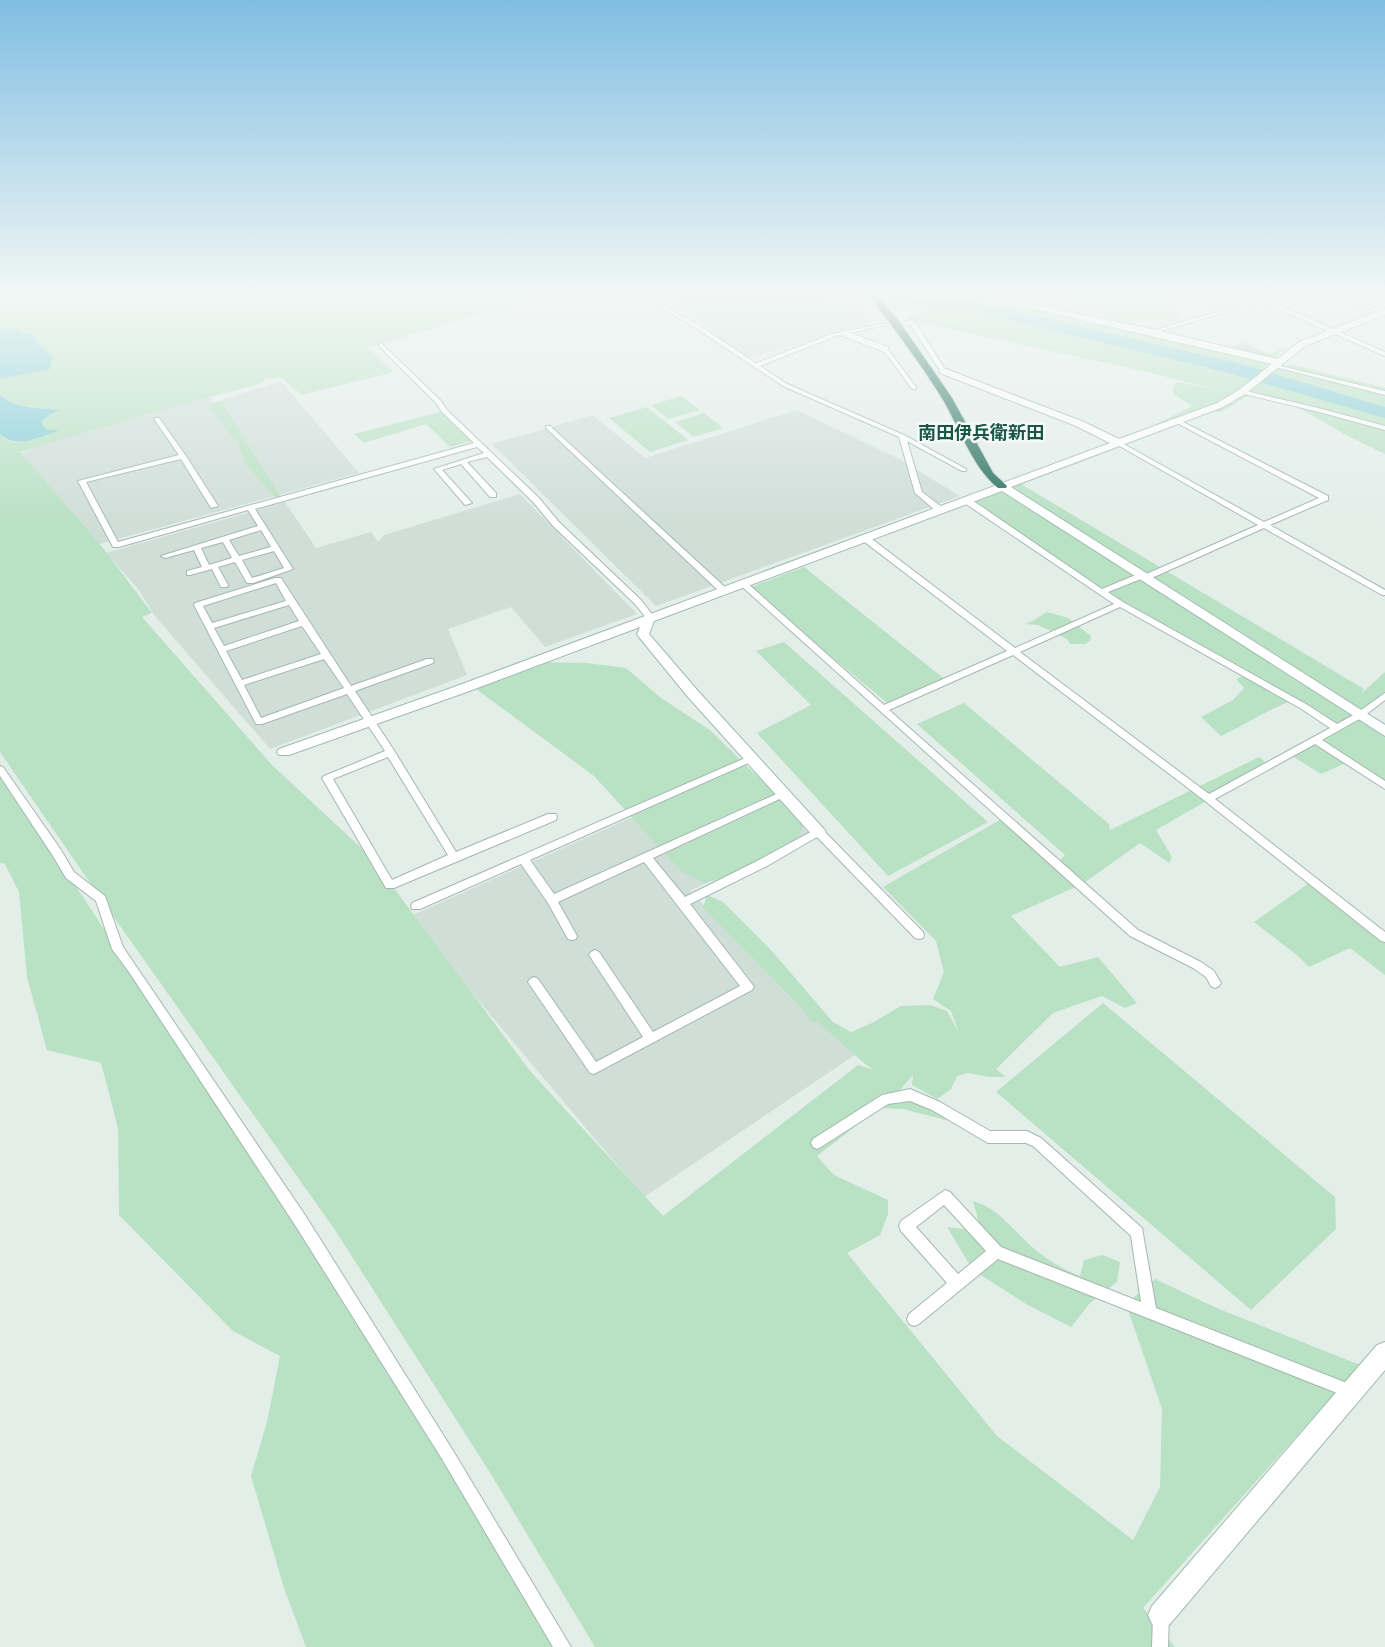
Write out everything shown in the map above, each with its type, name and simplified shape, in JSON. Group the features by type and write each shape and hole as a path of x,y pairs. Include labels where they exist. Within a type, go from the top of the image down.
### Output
{"highway":[{"path":"930,372 947,398 989,475 1002,486"}],"street":[{"path":"408,372 439,402 444,411 536,500 556,524 638,602 650,617"},
{"path":"764,372 785,385 902,436 964,470"},
{"path":"902,372 914,388"},
{"path":"945,372 1080,424 1118,442 1385,593"},
{"path":"284,752 458,690 1220,405 1242,392 1265,372"},
{"path":"1304,372 1385,393"},
{"path":"1242,392 1320,410 1385,428"},
{"path":"157,419 214,506"},
{"path":"1101,592 1142,577 1325,498 1177,421"},
{"path":"548,427 724,591"},
{"path":"902,436 920,493 940,510"},
{"path":"183,456 82,481 116,545 479,444"},
{"path":"468,503 437,469 489,454"},
{"path":"463,462 493,495"},
{"path":"1002,486 1385,731"},
{"path":"966,500 1120,604 1302,706 1337,728"},
{"path":"225,538 250,581 289,569 261,528 250,507"},
{"path":"164,556 261,528"},
{"path":"865,538 1208,799 1385,938"},
{"path":"196,547 224,585"},
{"path":"190,573 275,548"},
{"path":"430,661 350,691 259,722 198,605 278,580 303,623 325,656 350,691 370,720 454,857"},
{"path":"743,584 1134,932 1197,965 1210,974 1214,983"},
{"path":"210,628 290,602"},
{"path":"884,709 1120,604"},
{"path":"650,617 643,634 693,694 818,832 919,935"},
{"path":"221,650 303,623"},
{"path":"239,684 325,656"},
{"path":"1208,799 1360,715 1385,696"},
{"path":"1315,740 1385,786"},
{"path":"390,753 327,778 390,885 552,817"},
{"path":"416,906 750,759"},
{"path":"0,769 57,853 70,876 101,899 118,950 133,968 300,1220 447,1454 563,1647"},
{"path":"552,900 783,794"},
{"path":"683,902 763,863 818,832"},
{"path":"534,982 594,1069 748,987 646,857"},
{"path":"523,859 552,900 572,936"},
{"path":"595,955 651,1039"},
{"path":"817,1143 886,1099 910,1095 936,1106 988,1137 1027,1137 1037,1142 1137,1233 1150,1313"},
{"path":"956,1284 906,1226 945,1196 996,1252 1352,1392"},
{"path":"914,1319 996,1252"},
{"path":"1160,1647 1161,1615 1385,1354"}],"shaded area":[{"path":"281,381 359,473 96,545 21,453 77,432 208,396 213,403"},
{"path":"797,410 897,458 960,496 656,606 492,444 593,415 645,458"},
{"path":"520,494 637,614 545,647 511,607 448,629 467,675 270,749 154,615 139,590 106,553 285,502 316,548 371,532 378,542 384,535"},
{"path":"745,767 808,833 690,891 855,1055 644,1197 408,917"}],"green space":[{"path":"0,372 394,372 302,395 281,378 266,379 257,385 168,408 20,452 103,548 152,613 142,617 273,766 370,856 530,1071 663,1216 858,1065 874,1070 818,1022 810,1021 803,1009 703,908 707,895 723,902 771,950 833,1022 851,1032 872,1023 901,1006 930,1005 947,1011 959,1033 951,1011 933,999 944,972 936,941 883,887 1005,817 1057,863 1065,855 917,724 964,703 1109,824 1110,830 1259,757 1269,765 1156,830 1172,857 1169,863 1140,843 1084,883 1011,916 1060,967 1098,957 1137,1003 1125,1008 1102,996 1053,1013 996,1069 1006,1077 989,1077 968,1073 957,1076 951,1089 937,1099 912,1085 913,1075 900,1090 965,1125 903,1109 879,1108 817,1156 834,1175 888,1200 888,1214 880,1235 847,1253 997,1436 1133,1540 1160,1487 1162,1409 1126,1304 1155,1279 1219,1309 1360,1365 1143,1608 1175,1647 595,1647 489,1471 335,1230 101,899 0,752 0,434 10,441 21,441 0,418"},
{"path":"1146,372 1322,372 1385,388 1385,454 1346,435 1297,407 1299,406 1251,394 1221,412 1214,412 1125,443 1118,439 1151,427 1192,406 1173,394 1173,389 1177,382 1214,389"},
{"path":"681,396 700,410 668,419 651,405"},
{"path":"221,401 280,496 275,497 245,464 238,444 208,405"},
{"path":"647,407 688,440 650,452 609,418"},
{"path":"444,411 475,440 450,447 426,424 364,443 354,434"},
{"path":"704,413 723,428 694,437 675,422"},
{"path":"1016,481 1364,689 1361,694 1385,672 1385,696 1360,715 1385,732 1385,786 1348,762 1321,774 1289,754 1337,728 1291,701 1221,736 1201,717 1233,700 1244,688 1236,679 1246,675 1122,603 966,500"},
{"path":"804,567 947,681 891,706 748,588"},
{"path":"1047,612 1068,618 1091,636 1090,641 1085,644 1070,644 1067,639 1038,625 1025,624"},
{"path":"784,642 988,822 888,876 757,733 811,705 756,651"},
{"path":"531,662 587,663 626,668 661,698 710,730 804,822 799,838 763,863 749,870 705,883 682,872 594,776 476,689 494,676"},
{"path":"0,771 395,1371 564,1647 306,1647 284,1588 251,1476 267,1422 280,1356 233,1331 119,1215 118,1128 101,1063 47,1050 27,977 19,892 5,864 0,863"},
{"path":"1312,881 1385,938 1385,975 1350,948 1309,967 1298,956 1254,922"},
{"path":"1103,1003 1335,1197 1336,1229 1251,1310 996,1092"},
{"path":"973,1201 990,1208 1048,1259 1080,1276 1084,1260 1103,1255 1120,1262 1117,1282 1090,1303 1071,1327 1026,1304 973,1270 947,1227 981,1231"}],"water":[{"path":"0,372 39,372 0,379"},
{"path":"1224,372 1268,372 1385,407 1385,418"},
{"path":"0,395 6,400 21,406 60,410 49,415 41,422 46,430 60,430 29,440 13,441 6,439 0,434"}],"district":[{"name":"南田伊兵衛新田","path":"981,433"}]}
